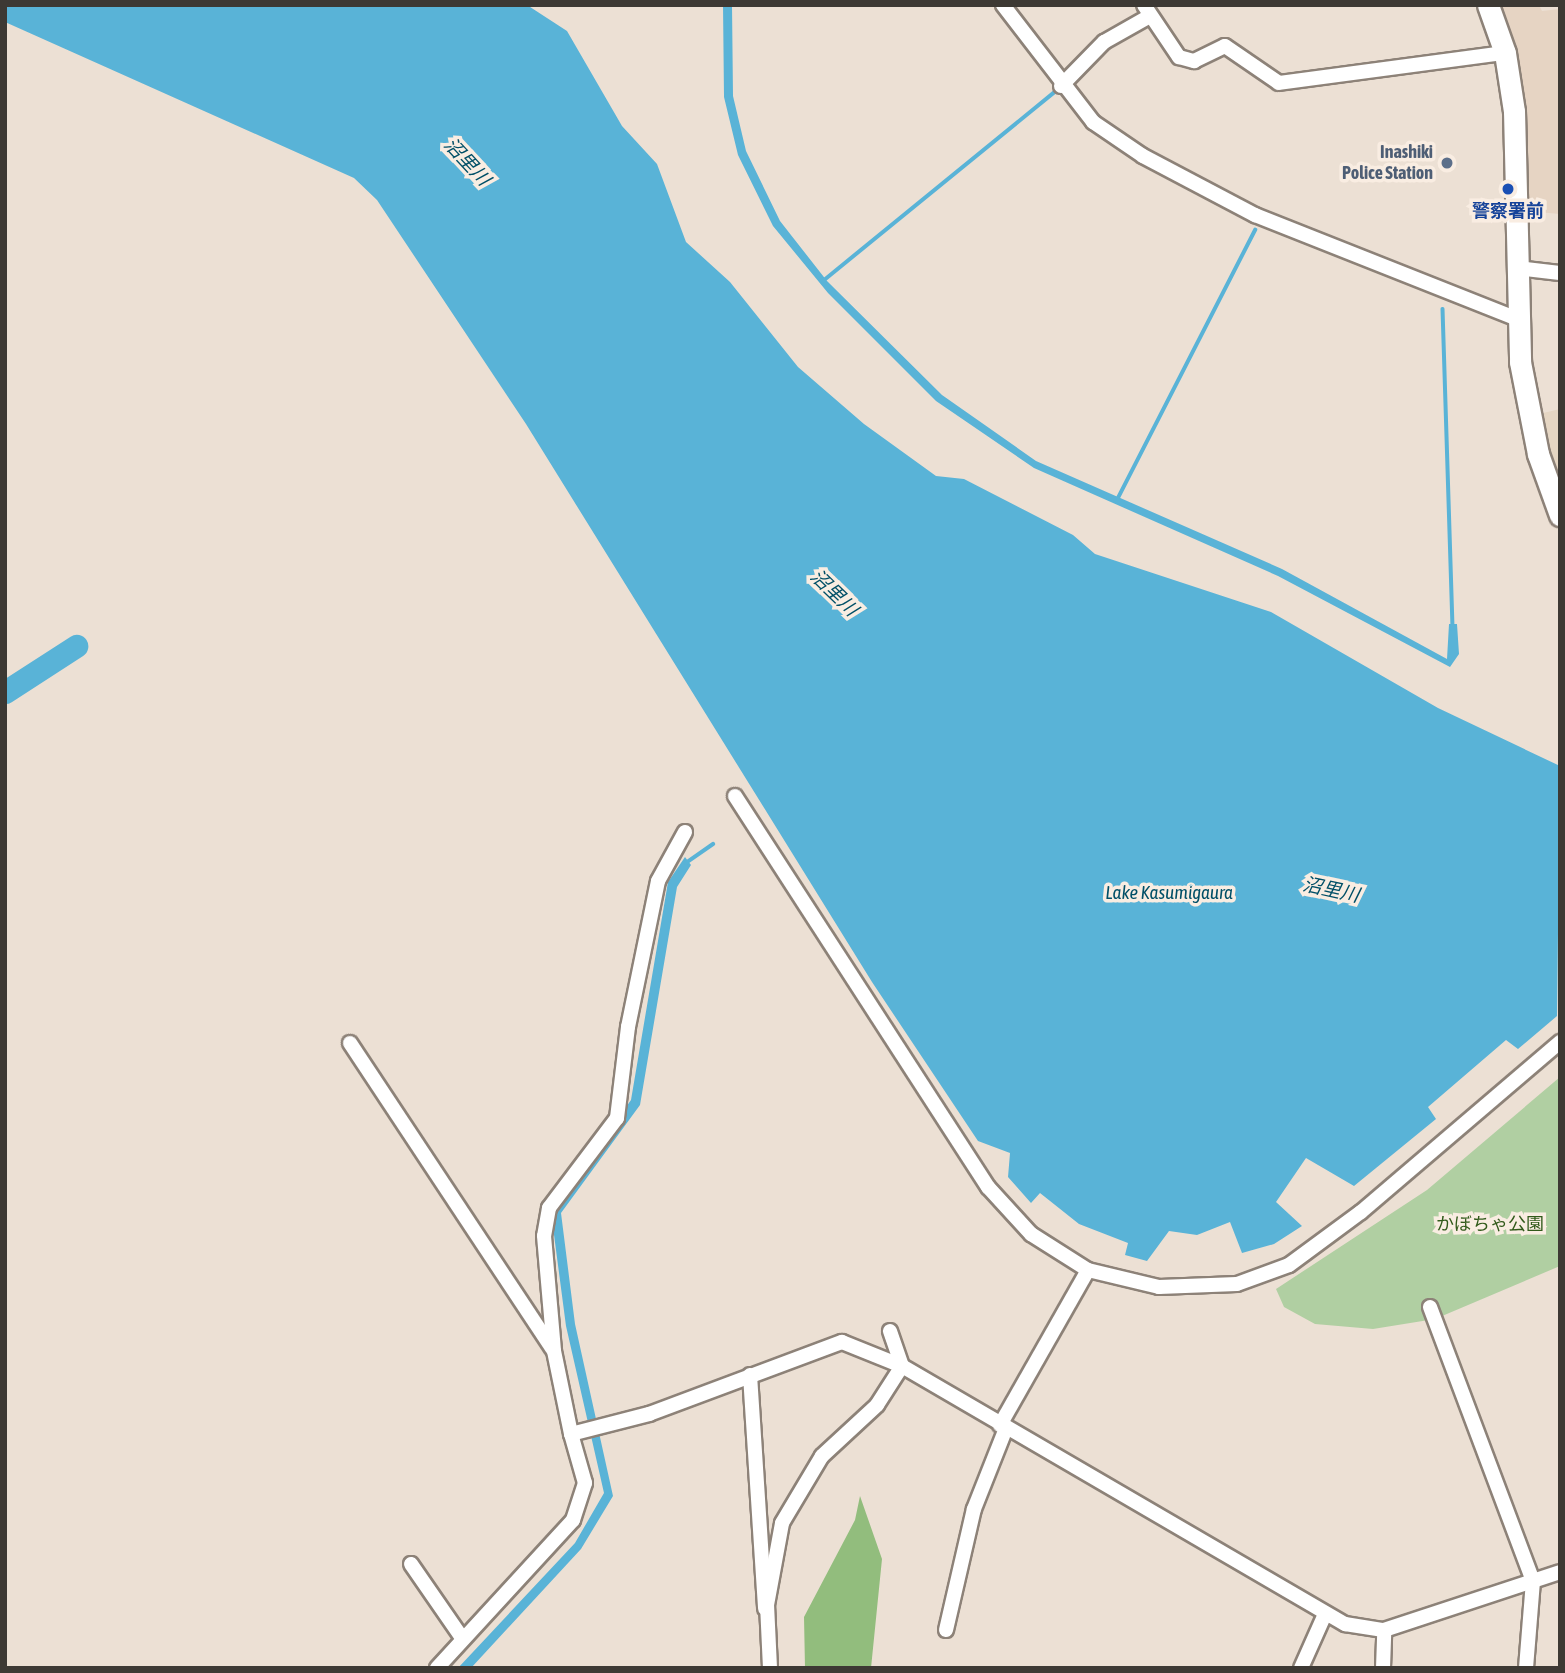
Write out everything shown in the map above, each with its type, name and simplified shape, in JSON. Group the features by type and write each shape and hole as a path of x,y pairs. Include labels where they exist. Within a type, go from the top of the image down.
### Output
{"main road":[{"path":"1488,5 1505,53 1517,143 1518,319 1530,423 1560,515"}],"street":[{"path":"1003,5 1061,86 1111,136 1255,215 1518,319"},
{"path":"1061,86 1104,42 1147,11 1179,57 1194,61 1225,46 1279,83 1505,53"},
{"path":"1517,268 1560,273"},
{"path":"735,796 988,1187 1031,1234 1088,1270 1159,1287 1237,1284 1289,1265 1361,1212 1560,1042"},
{"path":"437,1668 573,1520 585,1483 571,1434 554,1351 544,1236 549,1208 617,1118 628,1027 658,881 685,832"},
{"path":"350,1043 554,1351"},
{"path":"946,1630 974,1508 1003,1427 1088,1270"},
{"path":"1430,1307 1533,1581 1526,1668"},
{"path":"890,1331 902,1366"},
{"path":"571,1434 649,1414 842,1342 902,1366 1325,1614 1384,1630 1560,1572"},
{"path":"770,1668 767,1614 782,1523 822,1456 877,1405 902,1366"},
{"path":"750,1375 760,1596 767,1614"},
{"path":"411,1564 462,1638"},
{"path":"1301,1668 1325,1614"},
{"path":"1383,1668 1384,1630"}],"shaded area":[{"path":"1539,5 1542,11 1560,9 1560,214 1527,211 1521,95 1502,7"},
{"path":"1560,409 1560,491 1539,414"}],"green space":[{"name":"かぼちゃ公園","path":"1560,1077 1560,1266 1435,1319 1373,1329 1315,1324 1284,1307 1276,1289 1427,1190"},
{"path":"860,1496 882,1559 871,1668 805,1668 804,1617 855,1520"}],"water":[{"name":"Lake Kasumigaura","path":"5,5 527,5 567,31 622,126 657,164 686,242 730,282 798,367 864,424 936,476 964,479 1073,535 1095,554 1271,612 1438,708 1560,766 1557,1016 1518,1049 1506,1040 1428,1107 1436,1119 1354,1186 1306,1158 1276,1202 1302,1226 1274,1244 1242,1253 1230,1222 1197,1235 1169,1231 1147,1261 1125,1255 1128,1243 1079,1224 1040,1193 1031,1203 1008,1177 1010,1153 978,1141 872,982 526,424 377,200 354,178 5,22"},
{"path":"723,5 732,5 733,96 746,151 780,221 827,281 942,395 1036,461 1282,569 1447,659 1449,624 1457,624 1459,654 1450,667 1278,576 1034,468 936,401 828,293 773,226 738,155 724,97"},
{"path":"685,857 691,865 677,887 640,1105 561,1213 575,1324 613,1496 581,1549 471,1668 458,1668 575,1543 604,1493 566,1326 551,1212 631,1100 668,882"}],"waterway":[{"path":"823,281 1056,91"},
{"path":"1118,498 1255,230"},
{"path":"1443,309 1453,629"},
{"path":"5,692 76,646"},
{"path":"686,863 713,844"}],"place":[{"name":"Inashiki Police Station","path":"1447,163"},
{"name":"警察署前","path":"1508,189"}],"water label":[{"name":"沼里川","path":"467,162"},
{"name":"沼里川","path":"834,593"},
{"name":"沼里川","path":"1331,890"}]}
